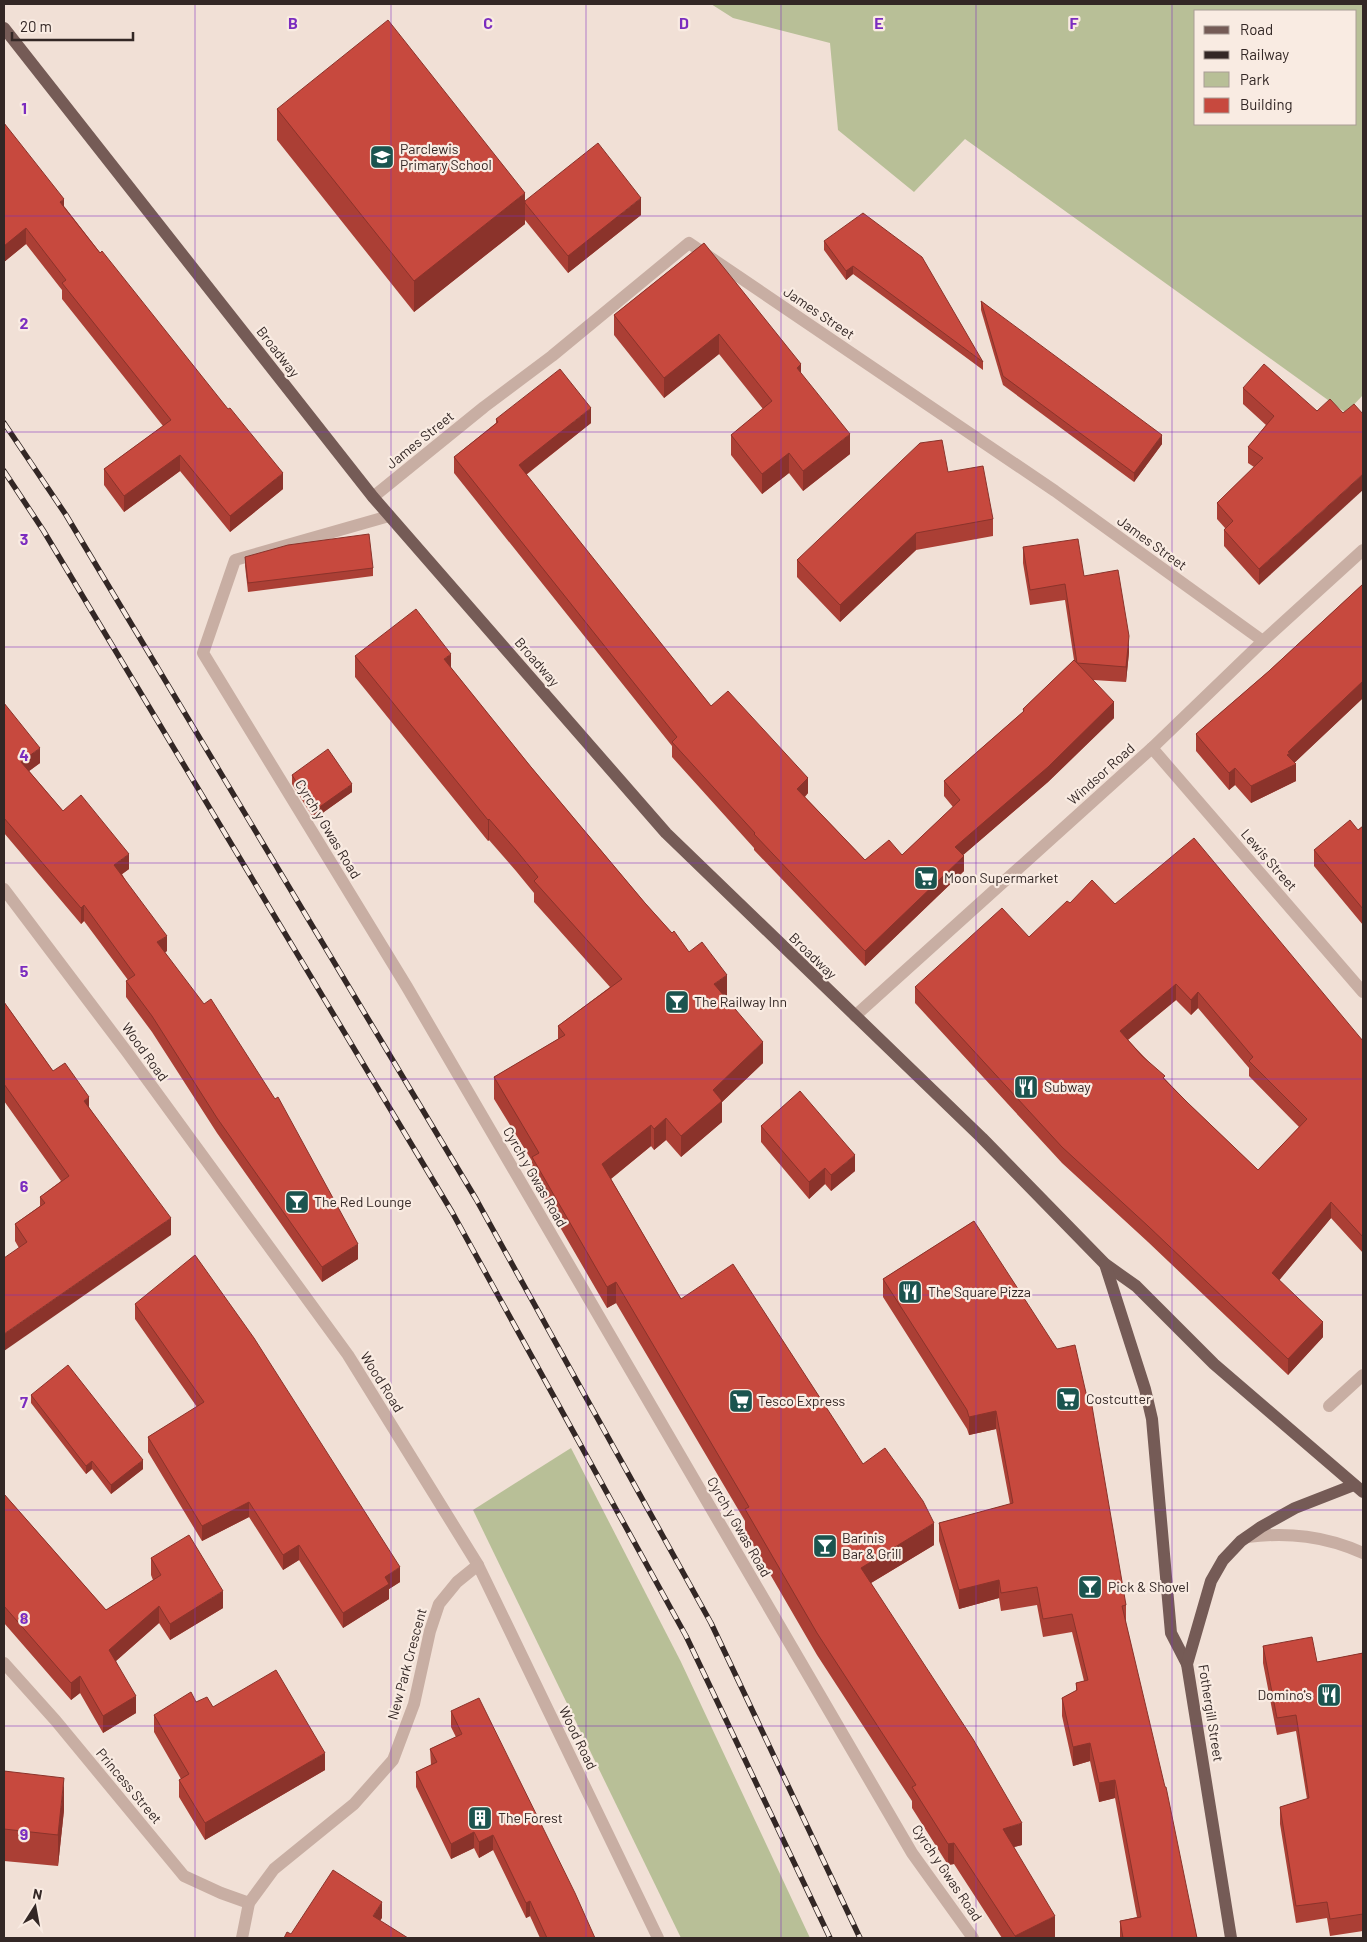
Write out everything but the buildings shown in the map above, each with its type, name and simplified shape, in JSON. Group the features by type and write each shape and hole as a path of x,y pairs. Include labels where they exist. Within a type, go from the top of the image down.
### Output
{"main road":[{"name":"Broadway","path":"4,28 373,497 666,833 982,1138 1105,1264 1136,1286 1221,1370 1359,1489"},
{"path":"1105,1264 1145,1389 1152,1418 1171,1633 1187,1664"},
{"name":"Fothergill Street","path":"1231,1938 1187,1664 1211,1581 1222,1560 1261,1527 1295,1508 1359,1489"}],"street":[{"name":"James Street","path":"373,497 484,407 552,356 689,243 1054,491 1263,641"},
{"name":"Cyrch y Gwas Road","path":"389,516 235,560 204,653 407,987 912,1853 973,1938"},
{"name":"Windsor Road","path":"855,1016 1152,748 1263,641 1363,550"},
{"name":"Lewis Street","path":"1152,748 1363,992"},
{"name":"Wood Road","path":"4,889 127,1052 348,1355 478,1565 658,1938"},
{"path":"1329,1406 1363,1375"},
{"path":"1247,1537 1274,1534 1308,1536 1340,1543 1363,1553"},
{"name":"New Park Crescent","path":"249,1903 274,1869 354,1804 393,1760 414,1704 430,1631 439,1604 457,1582 478,1565"},
{"name":"Princess Street","path":"4,1662 56,1721 184,1876 221,1893 249,1903"},
{"path":"242,1938 249,1903"}],"green space":[{"path":"711,4 1363,4 1363,395 1346,413 965,139 914,192 838,130 830,43 733,18"},
{"path":"571,1448 681,1662 810,1938 681,1938 473,1510"}],"railway":[{"path":"4,423 66,515 476,1199 711,1623 860,1938"},
{"path":"4,471 43,530 452,1212 686,1636 830,1938"}],"place":[{"name":"Parclewis Primary School","path":"382,157"},
{"name":"Moon Supermarket","path":"926,878"},
{"name":"The Railway Inn","path":"677,1002"},
{"name":"Subway","path":"1026,1087"},
{"name":"The Red Lounge","path":"297,1202"},
{"name":"The Square Pizza","path":"910,1292"},
{"name":"Costcutter","path":"1068,1399"},
{"name":"Tesco Express","path":"741,1401"},
{"name":"Barinis Bar & Grill","path":"825,1546"},
{"name":"Pick & Shovel","path":"1090,1587"},
{"name":"Domino's","path":"1329,1695"},
{"name":"The Forest","path":"480,1818"}]}
